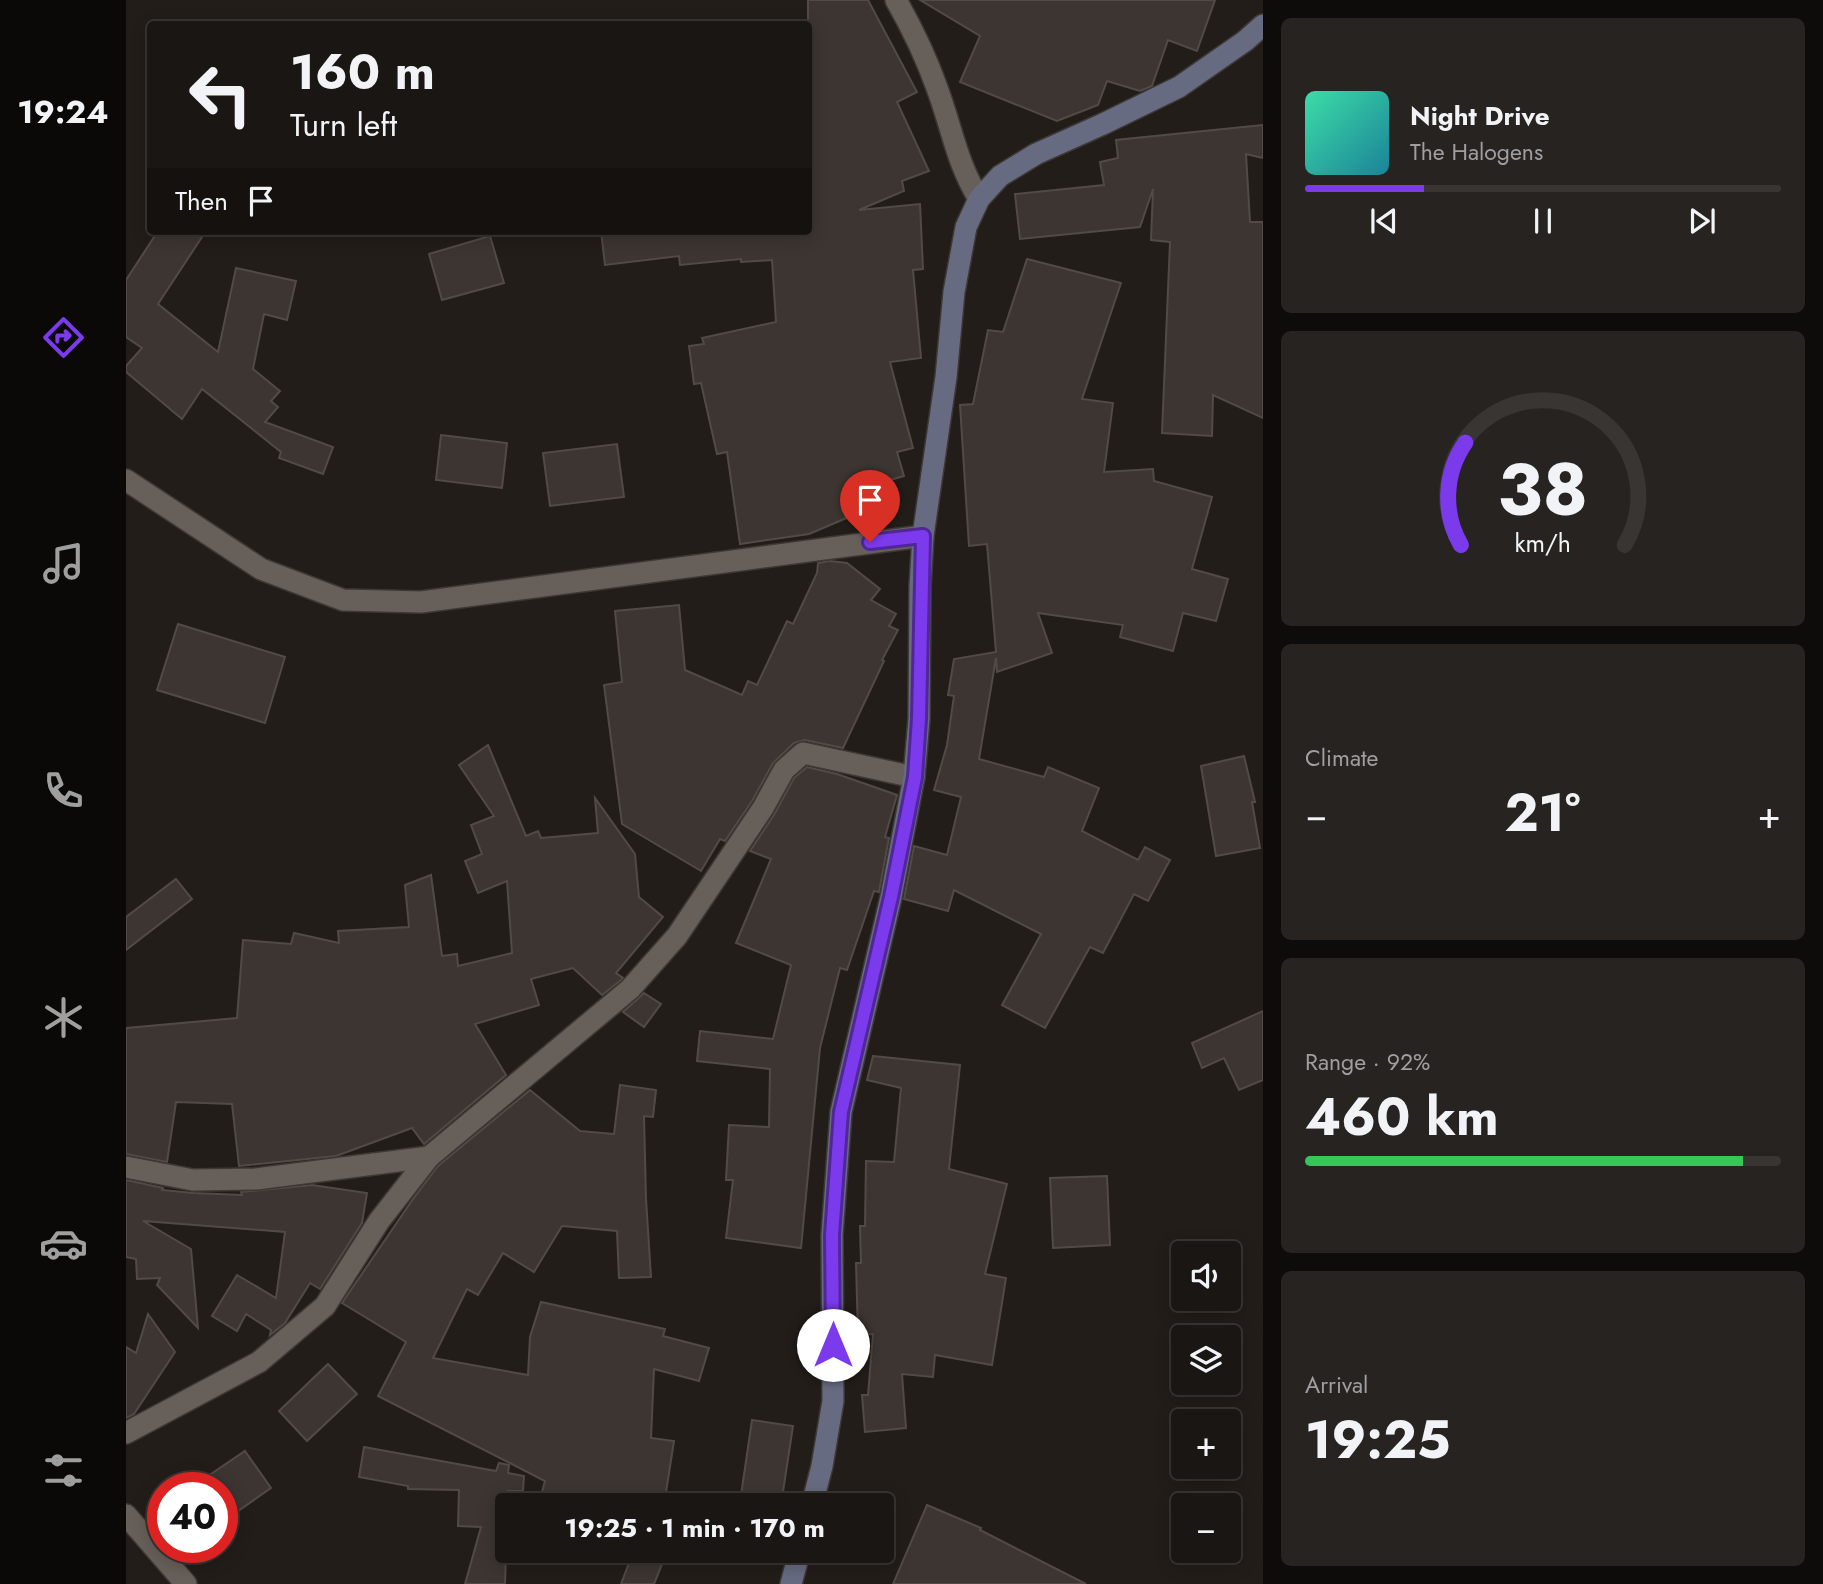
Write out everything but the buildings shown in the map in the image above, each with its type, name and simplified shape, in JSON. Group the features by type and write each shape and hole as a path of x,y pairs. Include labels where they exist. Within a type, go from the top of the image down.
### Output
{"street":[{"path":"896,0 916,35 938,90 957,157 979,199"},
{"path":"814,1493 833,1401 832,1235 841,1112 891,897 915,777 923,536 946,377 954,292 966,227 979,199 1000,176 1036,154 1179,87 1245,41 1263,25"},
{"path":"126,480 261,569 343,600 421,602 923,536"},
{"path":"126,1433 258,1362 325,1306 379,1221 429,1157 630,989 677,936 763,808 783,770 803,753 915,777"},
{"path":"126,1167 193,1180 256,1179 429,1157"},
{"path":"126,1514 186,1584"},
{"path":"792,1584 797,1563"}],"route":[{"path":"833,1345 832,1235 841,1112 891,897 915,777 919,719 923,536 870,542"}]}
